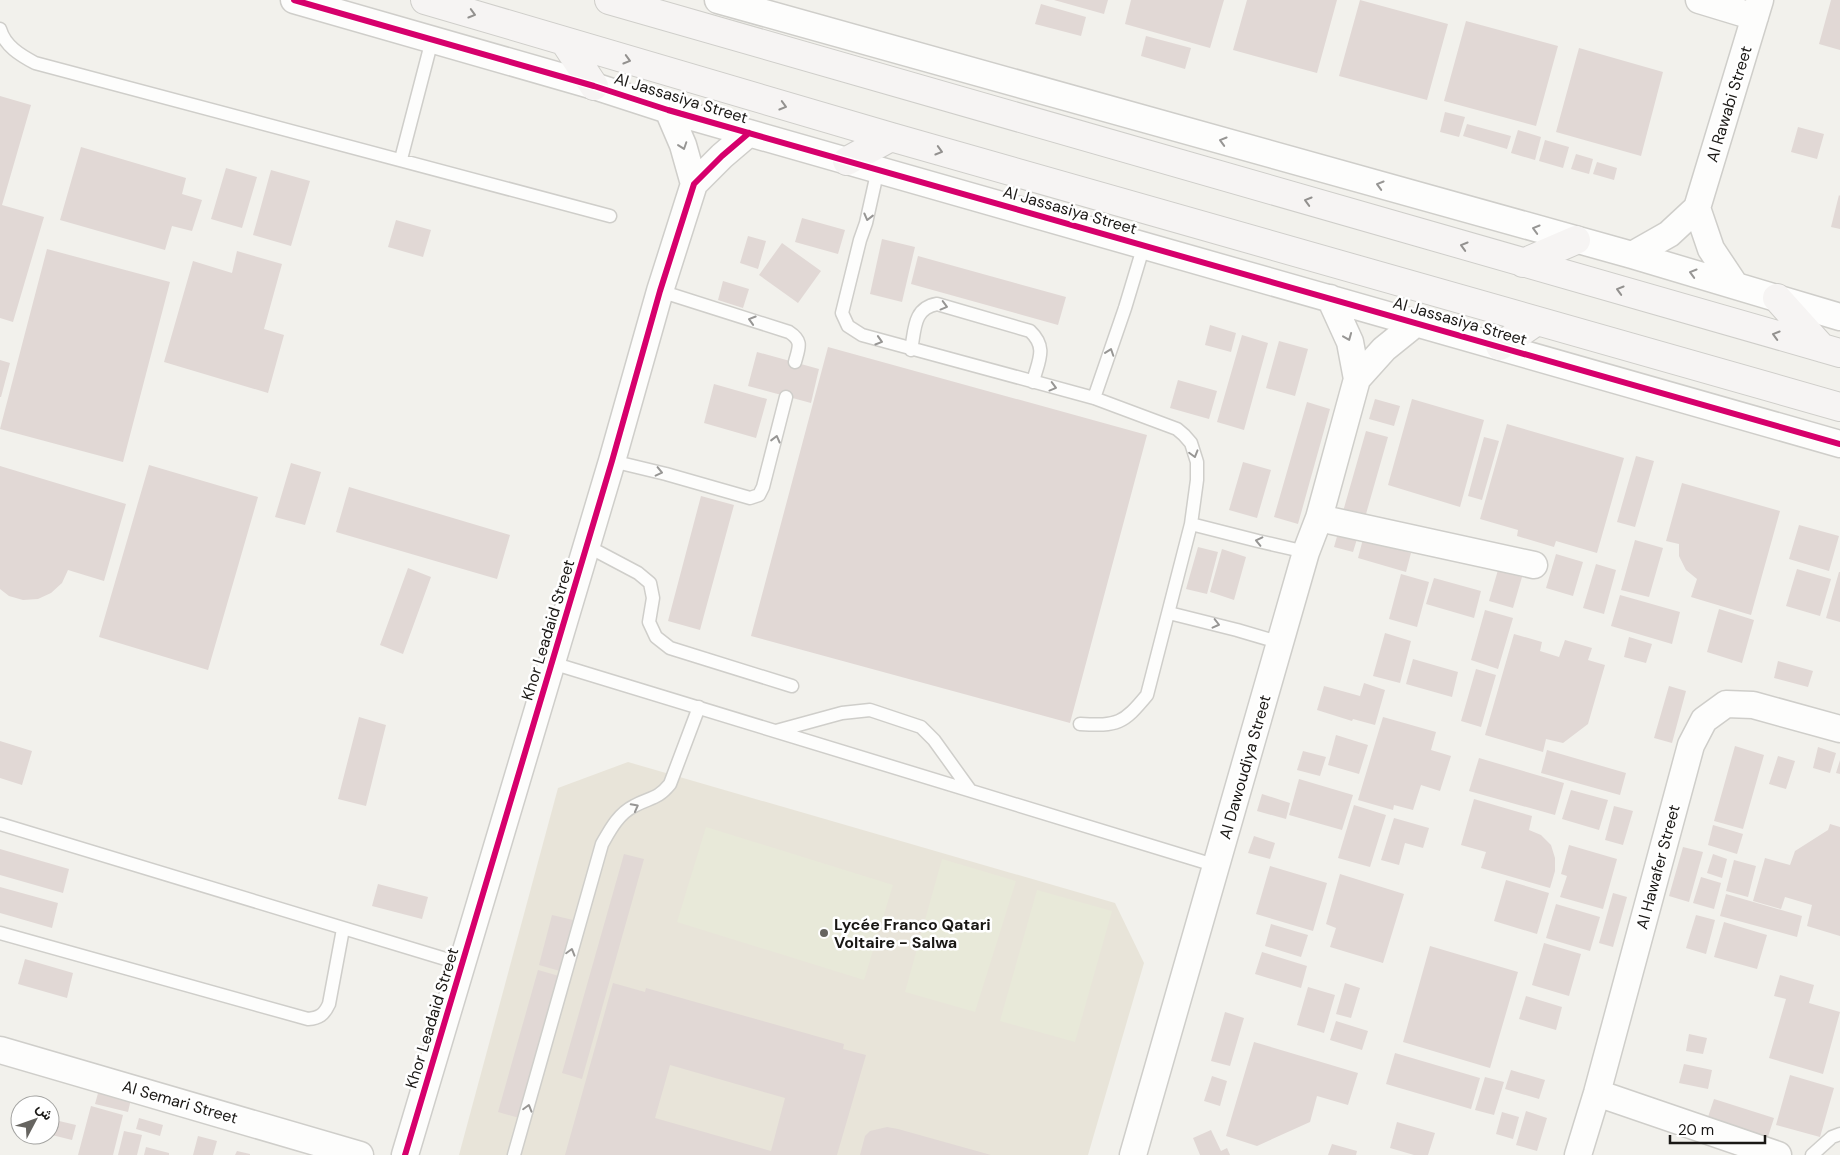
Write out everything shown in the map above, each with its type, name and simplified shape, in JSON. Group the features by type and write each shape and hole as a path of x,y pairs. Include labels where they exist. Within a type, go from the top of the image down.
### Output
{"street":[{"name":"Al Jassasiya Street","path":"294,0 594,86 668,110 1840,444"},
{"name":"Al Jassasiya Street","path":"425,0 891,138 1840,407"},
{"path":"609,0 1831,351"},
{"path":"718,0 1576,240 1840,317"},
{"path":"1699,0 1758,8"},
{"name":"Al Rawabi Street","path":"1697,208 1758,8"},
{"path":"564,41 594,86"},
{"path":"668,110 683,145 694,184"},
{"name":"Khor Leadaid Street","path":"405,1155 587,546 660,291 694,184 749,133"},
{"path":"847,161 891,138"},
{"path":"1632,256 1668,234 1697,208 1711,249 1734,286"},
{"path":"1523,263 1576,240"},
{"name":"Al Dawoudiya Street","path":"1330,298 1350,342 1357,379"},
{"path":"1777,298 1831,351"},
{"path":"1500,346 1537,321"},
{"name":"Al Dawoudiya Street","path":"1134,1155 1357,379 1384,349 1415,324"},
{"path":"1318,518 1534,565"},
{"name":"Al Hawafer Street","path":"1578,1155 1597,1093 1691,745 1704,720 1726,704 1753,705 1840,729"},
{"name":"Al Semari Street","path":"0,1050 360,1155"},
{"path":"1597,1093 1778,1155"}],"lane":[{"path":"0,29 10,46 22,56 35,63 610,216"},
{"path":"401,160 432,40"},
{"path":"878,170 842,313 848,326 862,335 911,350 1094,398 1176,429 1191,443 1197,462 1197,480 1191,524 1147,695 1132,714 1117,722 1101,725 1080,724"},
{"path":"1094,398 1125,308 1144,245"},
{"path":"660,291 789,332 797,337 800,345 795,362"},
{"path":"911,350 919,313 928,306 937,304 1030,331 1038,339 1041,349 1033,382"},
{"path":"612,461 750,498 759,495 764,487 786,397"},
{"path":"1191,524 1306,552"},
{"path":"587,546 638,573 650,583 653,598 649,622 656,637 670,648 792,686"},
{"path":"1169,613 1281,643"},
{"path":"552,663 1217,866"},
{"path":"514,1155 602,844 619,818 633,806 662,794 670,784 699,707"},
{"path":"776,731 842,713 870,710 921,728 934,740 970,790"},
{"path":"0,824 462,964"},
{"path":"0,933 308,1019 317,1018 325,1013 329,1004 344,929"},
{"path":"1812,1155 1832,1137 1840,1134"}],"shaded area":[{"name":"Lycée Franco Qatari Voltaire - Salwa","path":"628,762 1115,903 1144,963 1088,1155 459,1155 558,788"}],"green space":[{"path":"706,827 893,885 864,980 677,922"},
{"path":"942,859 1016,881 975,1012 905,992"},
{"path":"1037,890 1112,911 1075,1042 1000,1021"}],"building":[{"path":"1054,0 1108,0 1104,14"},
{"path":"1131,0 1224,0 1210,48 1125,24"},
{"path":"1247,0 1337,0 1317,73 1233,50"},
{"path":"1360,0 1448,24 1427,100 1339,76"},
{"path":"1831,0 1840,0 1840,50 1819,44"},
{"path":"1041,4 1086,17 1081,36 1035,24"},
{"path":"1466,21 1558,46 1536,126 1444,101"},
{"path":"1146,36 1191,48 1185,69 1141,56"},
{"path":"1579,48 1663,72 1641,156 1556,132"},
{"path":"0,96 31,105 2,205 44,217 13,322 0,318"},
{"path":"1445,112 1465,117 1459,137 1440,132"},
{"path":"1467,124 1511,136 1507,149 1463,136"},
{"path":"1798,127 1824,134 1817,159 1791,152"},
{"path":"1518,130 1541,137 1535,160 1511,153"},
{"path":"1545,140 1569,147 1563,168 1539,161"},
{"path":"81,147 186,178 182,194 202,200 192,231 172,226 165,250 60,220"},
{"path":"1576,154 1593,159 1589,174 1571,169"},
{"path":"1597,162 1617,168 1614,180 1593,174"},
{"path":"226,168 257,177 242,228 211,219"},
{"path":"271,170 310,181 291,246 253,235"},
{"path":"1840,196 1840,229 1831,227"},
{"path":"802,218 845,230 838,254 795,242"},
{"path":"396,220 431,230 423,257 388,247"},
{"path":"748,236 766,241 758,269 740,263"},
{"path":"882,239 915,247 902,302 870,294"},
{"path":"782,243 821,271 798,303 759,275"},
{"path":"47,249 170,282 123,462 0,429"},
{"path":"237,251 282,264 264,329 284,335 268,393 164,362 193,261 232,273"},
{"path":"918,256 1066,297 1058,325 911,284"},
{"path":"723,281 749,289 743,308 718,300"},
{"path":"1210,325 1236,333 1231,352 1205,345"},
{"path":"1242,335 1268,343 1244,430 1217,422"},
{"path":"1279,341 1308,349 1295,396 1266,388"},
{"path":"828,347 1147,435 1070,723 751,636"},
{"path":"757,352 819,369 811,403 748,386"},
{"path":"0,360 10,363 1,397 0,397"},
{"path":"1178,380 1217,391 1209,419 1170,408"},
{"path":"714,384 767,399 756,438 704,423"},
{"path":"1375,399 1400,406 1394,426 1369,419"},
{"path":"1412,399 1484,420 1460,507 1388,485"},
{"path":"1307,402 1330,409 1298,524 1274,517"},
{"path":"1507,424 1624,458 1597,553 1556,541 1554,547 1517,536 1518,530 1480,519"},
{"path":"1366,431 1388,437 1364,521 1342,515"},
{"path":"1484,437 1499,441 1482,500 1468,496"},
{"path":"1636,456 1654,461 1635,527 1617,522"},
{"path":"1243,462 1271,470 1257,518 1229,510"},
{"path":"291,463 321,472 305,525 275,517"},
{"path":"149,465 258,497 208,670 99,637"},
{"path":"0,466 126,504 104,581 68,570 62,583 51,593 38,599 23,600 9,596 0,589"},
{"path":"1682,483 1780,511 1751,615 1691,597 1697,579 1686,570 1679,556 1679,544 1666,541"},
{"path":"349,487 510,535 497,579 336,532"},
{"path":"701,496 734,505 700,630 668,621"},
{"path":"1799,525 1839,536 1829,571 1789,559"},
{"path":"1338,533 1357,539 1353,552 1334,547"},
{"path":"1363,539 1411,553 1406,572 1358,558"},
{"path":"1635,540 1663,548 1649,597 1621,590"},
{"path":"1198,547 1218,552 1207,594 1186,589"},
{"path":"1222,549 1246,557 1234,600 1210,592"},
{"path":"1556,554 1583,562 1573,596 1546,588"},
{"path":"1596,564 1616,570 1604,614 1583,608"},
{"path":"408,568 431,577 403,654 380,645"},
{"path":"1797,569 1831,579 1820,616 1786,606"},
{"path":"1498,570 1522,577 1513,608 1489,601"},
{"path":"1840,572 1840,622 1826,618"},
{"path":"1401,574 1429,582 1417,627 1389,619"},
{"path":"1434,578 1481,591 1474,618 1426,604"},
{"path":"1620,595 1680,612 1672,644 1611,626"},
{"path":"1719,609 1754,620 1742,663 1707,652"},
{"path":"1485,610 1513,618 1498,669 1471,660"},
{"path":"1385,633 1411,641 1400,683 1373,676"},
{"path":"1514,634 1542,642 1540,651 1559,657 1565,640 1592,648 1588,660 1605,665 1588,724 1563,743 1546,739 1543,752 1485,735"},
{"path":"1629,637 1652,644 1646,663 1624,657"},
{"path":"1413,659 1458,672 1452,697 1406,684"},
{"path":"1778,661 1813,671 1808,687 1774,678"},
{"path":"1476,669 1496,675 1481,727 1461,721"},
{"path":"1364,683 1385,690 1375,725 1353,719 1352,721 1317,710 1324,686 1360,696"},
{"path":"1669,686 1686,691 1672,743 1654,738"},
{"path":"359,717 386,725 366,806 338,799"},
{"path":"1383,717 1436,732 1431,750 1451,756 1440,791 1421,785 1413,810 1394,805 1393,810 1358,800"},
{"path":"1336,735 1368,745 1359,774 1328,765"},
{"path":"0,741 32,751 22,785 0,778"},
{"path":"1735,746 1764,755 1743,829 1714,821"},
{"path":"1818,747 1836,753 1830,773 1813,768"},
{"path":"1547,750 1626,773 1620,795 1541,773"},
{"path":"1303,751 1326,757 1320,776 1297,770"},
{"path":"1778,756 1795,761 1786,789 1769,784"},
{"path":"1479,758 1564,783 1555,815 1469,791"},
{"path":"1840,760 1840,774 1836,773"},
{"path":"1299,779 1353,795 1342,830 1289,815"},
{"path":"1571,790 1608,800 1599,830 1562,819"},
{"path":"1262,794 1290,803 1286,819 1257,811"},
{"path":"1474,799 1532,816 1529,830 1541,835 1551,845 1555,858 1555,871 1550,888 1481,868 1486,852 1461,845"},
{"path":"1354,805 1386,815 1370,867 1338,858"},
{"path":"1614,806 1633,811 1623,845 1605,840"},
{"path":"1394,818 1429,828 1423,848 1405,843 1399,865 1381,860"},
{"path":"1830,824 1840,827 1840,936 1807,926 1812,905 1785,897 1781,909 1753,901 1765,858 1790,865 1795,851 1828,830"},
{"path":"1713,825 1743,834 1737,854 1708,845"},
{"path":"1254,836 1275,843 1270,859 1248,853"},
{"path":"1569,845 1617,859 1603,909 1560,897 1567,876 1561,874"},
{"path":"1683,847 1703,852 1689,902 1669,896"},
{"path":"0,849 69,869 63,893 0,875"},
{"path":"624,854 644,859 582,1079 562,1073"},
{"path":"1713,854 1727,859 1722,878 1707,873"},
{"path":"1734,860 1756,866 1748,897 1726,891"},
{"path":"1270,866 1327,883 1313,931 1256,914"},
{"path":"1340,874 1404,894 1383,963 1330,947 1336,928 1326,924"},
{"path":"1701,877 1721,883 1714,909 1693,903"},
{"path":"1506,880 1549,893 1537,934 1494,921"},
{"path":"378,884 428,897 422,919 372,906"},
{"path":"0,887 58,903 52,928 0,913"},
{"path":"1613,893 1627,897 1613,947 1599,943"},
{"path":"1726,894 1802,916 1797,937 1720,916"},
{"path":"1556,904 1600,917 1590,951 1546,938"},
{"path":"552,915 573,920 560,971 539,965"},
{"path":"1696,915 1715,920 1706,954 1686,948"},
{"path":"1724,922 1767,935 1757,969 1714,957"},
{"path":"1271,924 1308,935 1301,957 1265,946"},
{"path":"1544,943 1581,954 1569,996 1532,985"},
{"path":"1430,946 1518,972 1490,1068 1403,1042"},
{"path":"1262,952 1307,966 1301,988 1255,974"},
{"path":"25,959 73,973 67,998 18,984"},
{"path":"538,970 559,976 519,1118 498,1112"},
{"path":"1780,975 1814,985 1809,1003 1840,1012 1823,1074 1769,1058 1786,999 1774,996"},
{"path":"613,983 645,992 646,988 844,1044 843,1049 866,1055 837,1155 565,1155","holes":["670,1065 785,1098 771,1151 655,1118"]},
{"path":"1345,983 1360,988 1351,1018 1336,1014"},
{"path":"1308,987 1335,995 1324,1033 1297,1025"},
{"path":"1526,996 1562,1007 1556,1030 1519,1019"},
{"path":"1225,1012 1244,1018 1230,1066 1211,1061"},
{"path":"1336,1021 1368,1031 1362,1050 1330,1040"},
{"path":"1689,1034 1707,1038 1703,1054 1686,1051"},
{"path":"1254,1042 1358,1073 1348,1105 1317,1096 1310,1122 1257,1146 1226,1136"},
{"path":"1395,1053 1480,1078 1471,1109 1386,1084"},
{"path":"1684,1064 1712,1070 1708,1089 1679,1083"},
{"path":"1511,1070 1545,1080 1539,1099 1505,1089"},
{"path":"1790,1075 1834,1088 1820,1137 1776,1125"},
{"path":"1212,1076 1227,1081 1220,1106 1204,1101"},
{"path":"1485,1077 1504,1082 1494,1115 1475,1110"},
{"path":"100,1086 132,1095 128,1112 95,1104"},
{"path":"1714,1099 1774,1118 1766,1143 1706,1123"},
{"path":"91,1106 123,1115 113,1155 78,1155"},
{"path":"1526,1111 1547,1118 1537,1151 1516,1145"},
{"path":"1502,1112 1519,1117 1513,1139 1496,1134"},
{"path":"139,1118 163,1125 160,1136 136,1129"},
{"path":"60,1121 76,1125 72,1140 60,1137"},
{"path":"1397,1122 1435,1133 1428,1155 1414,1155 1390,1148"},
{"path":"887,1127 991,1155 860,1155 865,1136 870,1131"},
{"path":"1211,1130 1221,1151 1227,1148 1230,1155 1200,1155 1193,1138"},
{"path":"124,1131 142,1135 137,1155 118,1155"},
{"path":"198,1136 217,1141 213,1155 193,1155"},
{"path":"1332,1144 1357,1151 1356,1155 1328,1155"},
{"path":"146,1147 169,1153 169,1155 144,1155"},
{"path":"237,1151 250,1154 250,1155 235,1155"}],"cycle path":[{"path":"294,0 594,86 668,110 1840,444"},
{"path":"405,1155 612,461 660,291 694,184 749,133"}],"place":[{"name":"Lycée Franco Qatari Voltaire - Salwa","path":"824,933"}]}
